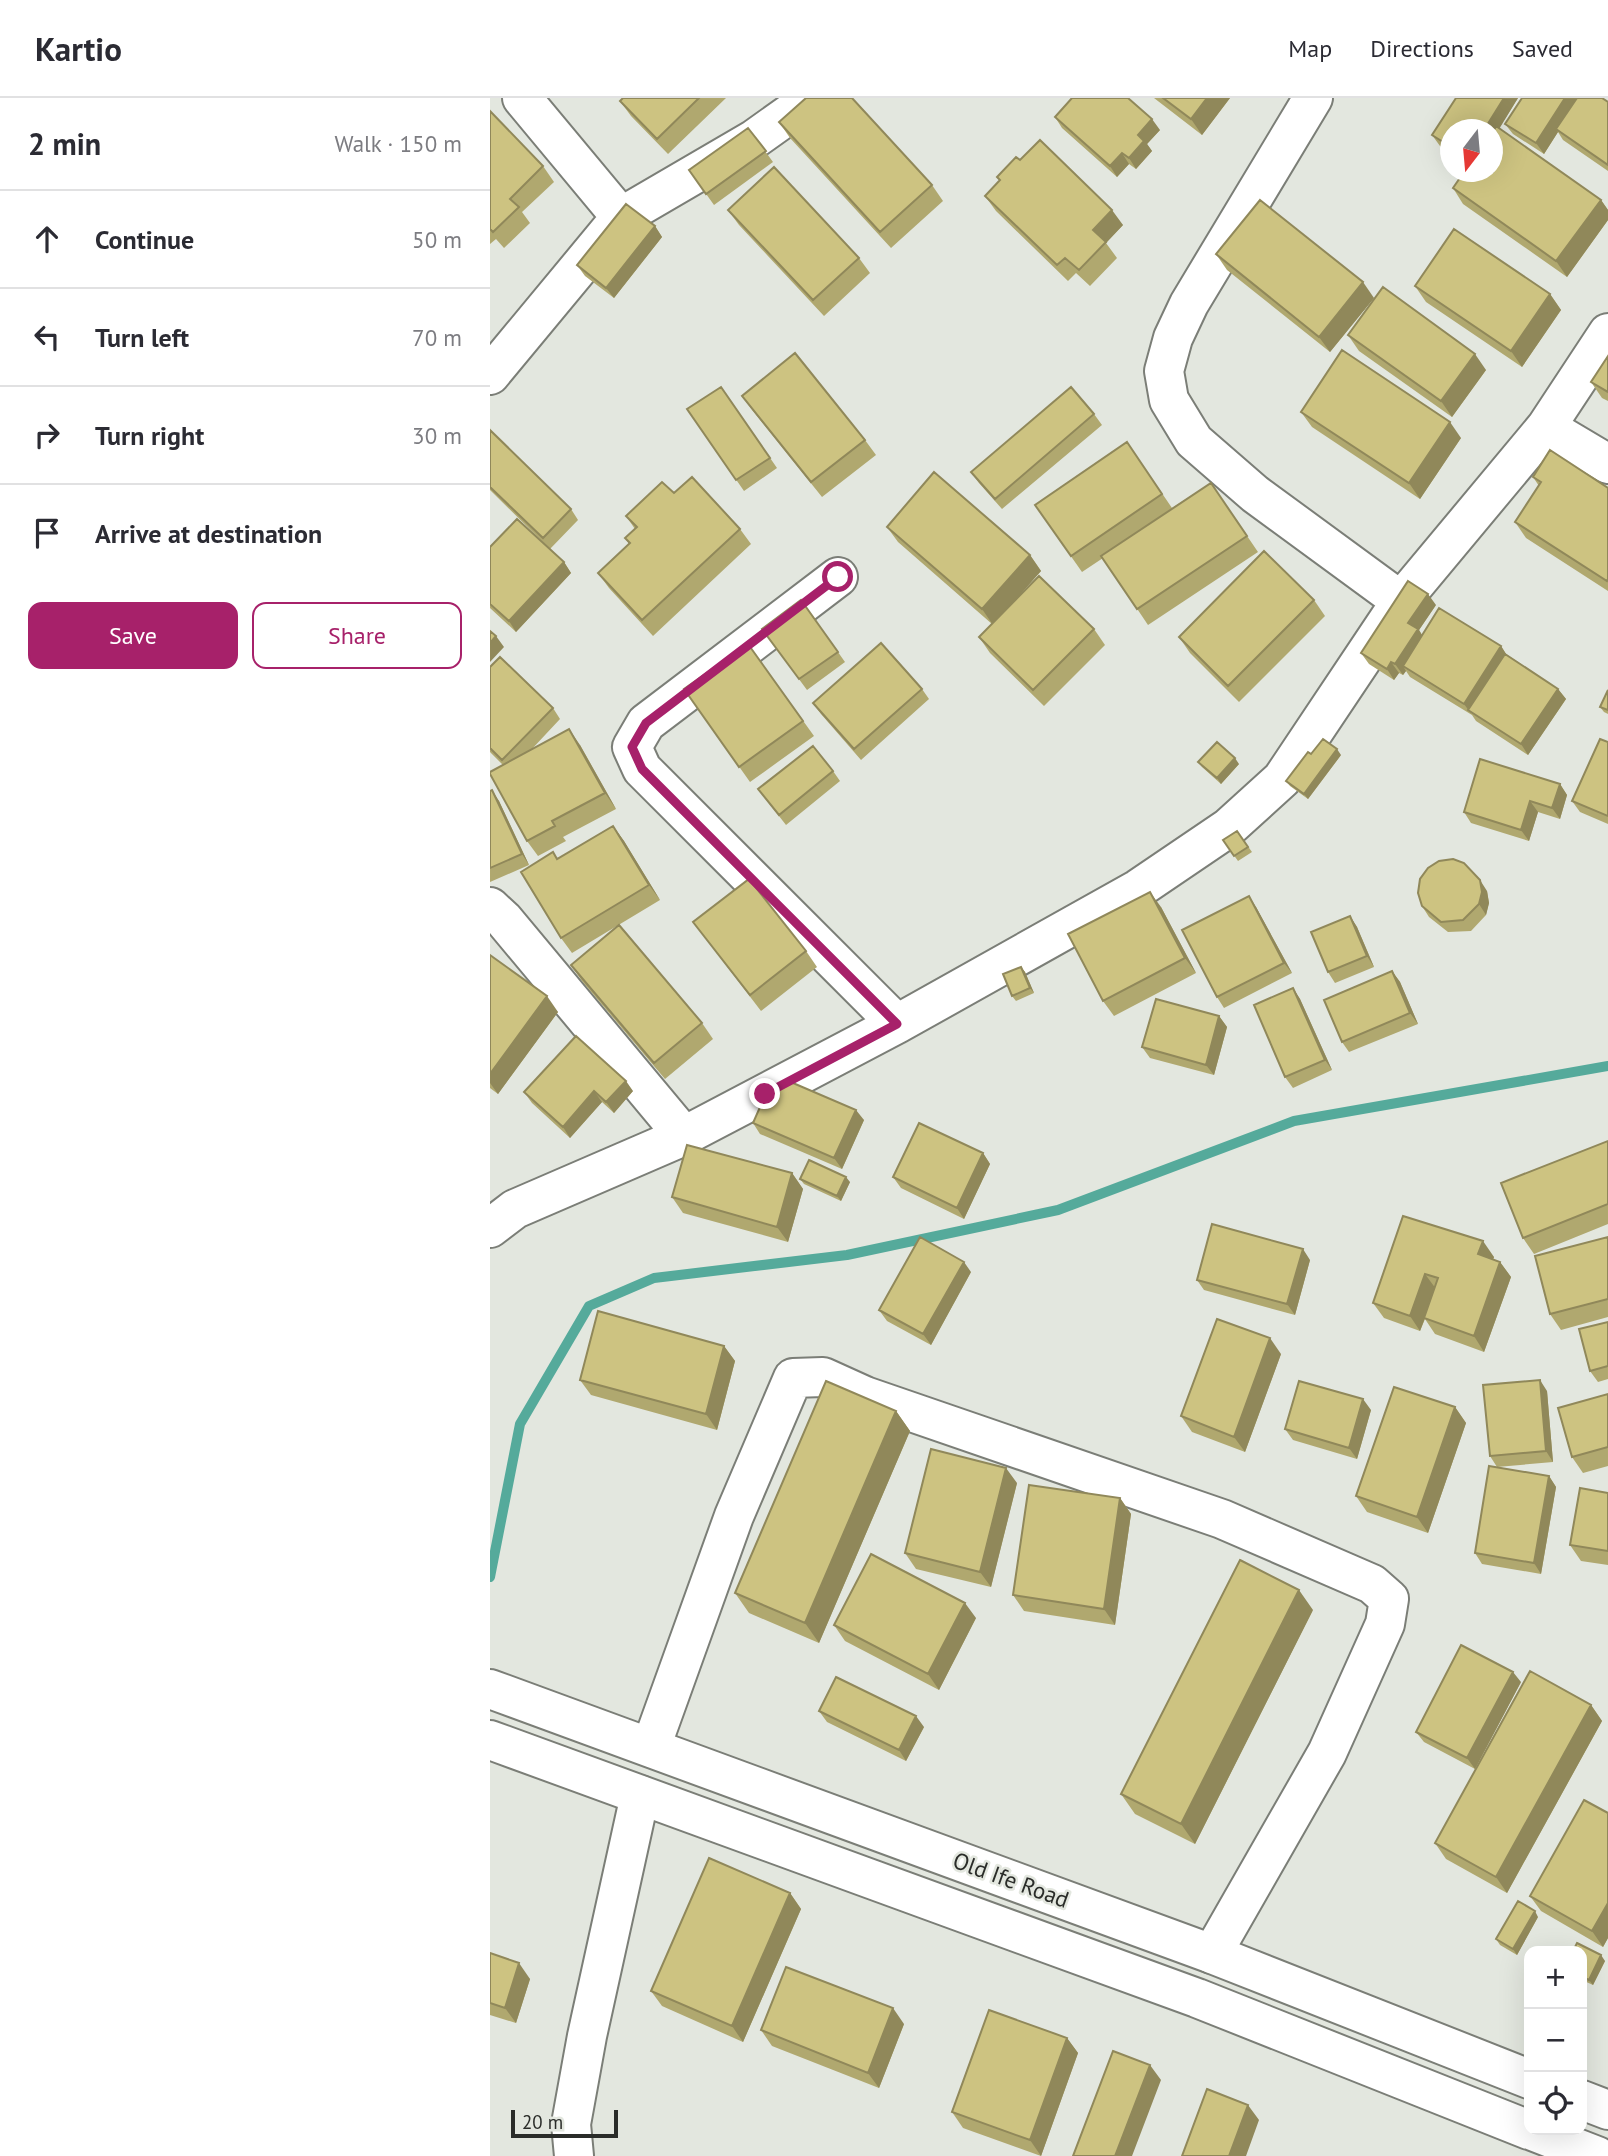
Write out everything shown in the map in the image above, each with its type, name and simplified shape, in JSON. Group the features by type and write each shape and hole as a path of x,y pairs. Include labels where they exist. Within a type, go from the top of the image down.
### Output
{"street":[{"path":"522,98 621,217"},
{"path":"490,375 621,217 753,140 812,98"},
{"path":"1313,98 1189,304 1173,338 1164,372 1169,400 1194,440 1255,494 1401,601"},
{"path":"490,1228 514,1209 684,1136 897,1024 1138,889 1228,828 1282,779 1401,601 1546,427 1608,333"},
{"path":"1546,427 1608,464"},
{"path":"838,577 646,723 632,747 642,769 897,1024"},
{"path":"490,907 504,920 684,1136"},
{"path":"651,1747 734,1516 793,1378 823,1377 866,1396 1222,1520 1372,1584 1390,1599 1385,1624 1328,1753 1212,1954"},
{"name":"Old Ife Road","path":"490,1689 1212,1954 1524,2077"},
{"name":"Old Ife Road","path":"490,1740 1197,1998 1524,2128"},
{"path":"574,2156 571,2124 640,1795"},
{"path":"1472,2107 1490,2063"},
{"path":"1587,2101 1608,2110"},
{"name":"Old Ife Road","path":"1543,2135 1597,2156"}],"building":[{"path":"623,98 699,98 657,139 620,101"},
{"path":"806,98 852,98 932,185 880,232 779,122"},
{"path":"1072,98 1128,98 1152,119 1138,135 1144,141 1129,158 1122,153 1110,166 1055,117"},
{"path":"1163,98 1207,98 1191,119"},
{"path":"1456,98 1504,98 1491,119 1442,119"},
{"path":"1522,98 1565,98 1536,143 1505,124"},
{"path":"1577,98 1602,98 1608,102 1608,165 1556,129"},
{"path":"490,111 543,166 510,199 519,207 493,232 490,229"},
{"path":"1440,123 1440,140 1432,135"},
{"path":"748,128 766,151 706,194 689,170"},
{"path":"1503,131 1601,200 1556,261 1453,188 1457,182 1503,182"},
{"path":"1040,140 1112,210 1093,230 1106,242 1079,270 1065,258 1057,265 985,196 1000,180 997,177 1016,157 1020,160"},
{"path":"774,167 859,258 813,300 728,210"},
{"path":"1260,200 1363,282 1319,337 1216,254"},
{"path":"626,204 655,226 606,288 577,265"},
{"path":"1454,229 1550,294 1511,351 1415,286"},
{"path":"1383,287 1475,354 1441,401 1348,335"},
{"path":"1342,350 1450,422 1409,483 1301,412"},
{"path":"795,353 865,440 811,482 742,396"},
{"path":"1608,356 1608,392 1591,382"},
{"path":"721,387 770,458 736,480 687,409"},
{"path":"1071,387 1094,414 995,499 971,472"},
{"path":"490,430 571,509 543,538 490,487"},
{"path":"1127,442 1162,494 1071,556 1035,505"},
{"path":"1550,450 1608,488 1607,581 1515,522 1541,482 1533,477"},
{"path":"934,472 1030,555 982,609 887,527"},
{"path":"692,477 740,529 642,620 598,573 630,543 625,538 637,527 626,516 662,482 674,493"},
{"path":"1211,483 1247,536 1137,609 1101,556"},
{"path":"517,519 564,562 509,621 490,604 490,547"},
{"path":"1264,551 1314,600 1228,686 1179,637"},
{"path":"1039,576 1094,629 1033,690 979,637"},
{"path":"1408,581 1428,594 1408,623 1418,629 1395,664 1391,662 1387,669 1361,653"},
{"path":"801,600 838,652 799,679 762,629"},
{"path":"1439,608 1501,646 1464,704 1403,666"},
{"path":"490,631 496,636 490,643"},
{"path":"881,643 922,689 854,749 813,703"},
{"path":"748,644 803,721 739,767 684,689"},
{"path":"1505,654 1558,689 1521,744 1468,710"},
{"path":"500,657 553,708 502,760 490,748 490,667"},
{"path":"1608,690 1608,710 1600,707"},
{"path":"569,729 605,793 552,821 555,826 527,841 490,772"},
{"path":"1323,739 1337,749 1304,794 1286,781 1308,752 1311,754"},
{"path":"1600,739 1608,742 1608,816 1572,801"},
{"path":"1217,742 1235,758 1217,778 1198,762"},
{"path":"813,746 833,771 779,815 758,789"},
{"path":"1480,759 1560,784 1552,808 1530,801 1521,830 1464,812"},
{"path":"492,790 522,854 490,868 490,791"},
{"path":"613,826 649,885 561,938 521,872 553,852 557,859"},
{"path":"1237,831 1248,847 1234,856 1223,840"},
{"path":"1453,859 1464,863 1480,880 1482,892 1479,904 1463,920 1441,922 1422,906 1418,893 1420,879 1428,868 1439,861"},
{"path":"749,879 806,951 750,995 693,922"},
{"path":"1150,892 1185,958 1103,1001 1068,934"},
{"path":"1249,896 1284,963 1217,997 1182,930"},
{"path":"1350,916 1367,956 1328,972 1311,932"},
{"path":"619,925 702,1023 654,1063 571,965"},
{"path":"490,955 547,996 490,1074"},
{"path":"1021,967 1030,988 1012,996 1003,974"},
{"path":"1392,971 1410,1013 1342,1042 1324,1000"},
{"path":"1293,988 1325,1060 1285,1077 1254,1005"},
{"path":"1156,999 1219,1016 1206,1065 1142,1047"},
{"path":"576,1036 626,1081 606,1102 594,1091 563,1127 524,1092"},
{"path":"786,1080 856,1110 834,1158 753,1123 771,1082 783,1087"},
{"path":"919,1123 983,1153 957,1208 893,1177"},
{"path":"1608,1141 1608,1204 1523,1238 1501,1183"},
{"path":"687,1145 792,1173 777,1227 672,1197"},
{"path":"809,1160 846,1177 837,1196 800,1179"},
{"path":"1403,1216 1483,1241 1478,1254 1500,1262 1474,1336 1424,1318 1438,1278 1425,1274 1410,1316 1373,1303"},
{"path":"1212,1224 1303,1249 1287,1304 1197,1280"},
{"path":"920,1237 964,1262 923,1334 879,1310"},
{"path":"1608,1237 1608,1299 1550,1314 1535,1256"},
{"path":"598,1311 724,1346 706,1414 580,1380"},
{"path":"1217,1319 1270,1338 1234,1437 1181,1416"},
{"path":"1608,1322 1608,1366 1590,1371 1579,1329"},
{"path":"1540,1380 1546,1451 1490,1456 1483,1385"},
{"path":"826,1381 896,1411 805,1623 735,1593"},
{"path":"1299,1381 1363,1399 1349,1448 1285,1429"},
{"path":"1394,1387 1455,1407 1417,1517 1356,1496"},
{"path":"1608,1394 1608,1447 1572,1457 1558,1408"},
{"path":"931,1449 1006,1468 980,1572 905,1553"},
{"path":"1489,1466 1549,1476 1534,1563 1475,1553"},
{"path":"1029,1485 1120,1498 1104,1609 1013,1595"},
{"path":"1580,1488 1608,1493 1608,1551 1570,1545"},
{"path":"871,1554 965,1603 928,1674 834,1625"},
{"path":"1240,1560 1299,1590 1181,1824 1121,1794"},
{"path":"1461,1645 1513,1672 1467,1758 1416,1732"},
{"path":"1530,1671 1591,1705 1496,1877 1435,1843"},
{"path":"836,1677 916,1716 899,1750 819,1711"},
{"path":"1584,1800 1608,1813 1608,1903 1592,1931 1530,1896"},
{"path":"709,1858 790,1893 732,2026 651,1991"},
{"path":"1518,1901 1535,1911 1513,1949 1496,1939"},
{"path":"1587,1948 1601,1955 1589,1980 1587,1979"},
{"path":"490,1953 519,1963 505,2008 490,2003"},
{"path":"786,1967 893,2008 868,2073 761,2030"},
{"path":"989,2010 1067,2038 1030,2140 952,2112"},
{"path":"1113,2051 1150,2065 1115,2156 1073,2156"},
{"path":"1207,2089 1248,2105 1229,2156 1182,2156"}],"waterway":[{"path":"490,1577 520,1424 589,1306 654,1278 847,1255 1058,1210 1294,1121 1608,1066"}],"route":[{"path":"765,1094 897,1024 642,769 632,747 646,723 838,577"}]}
